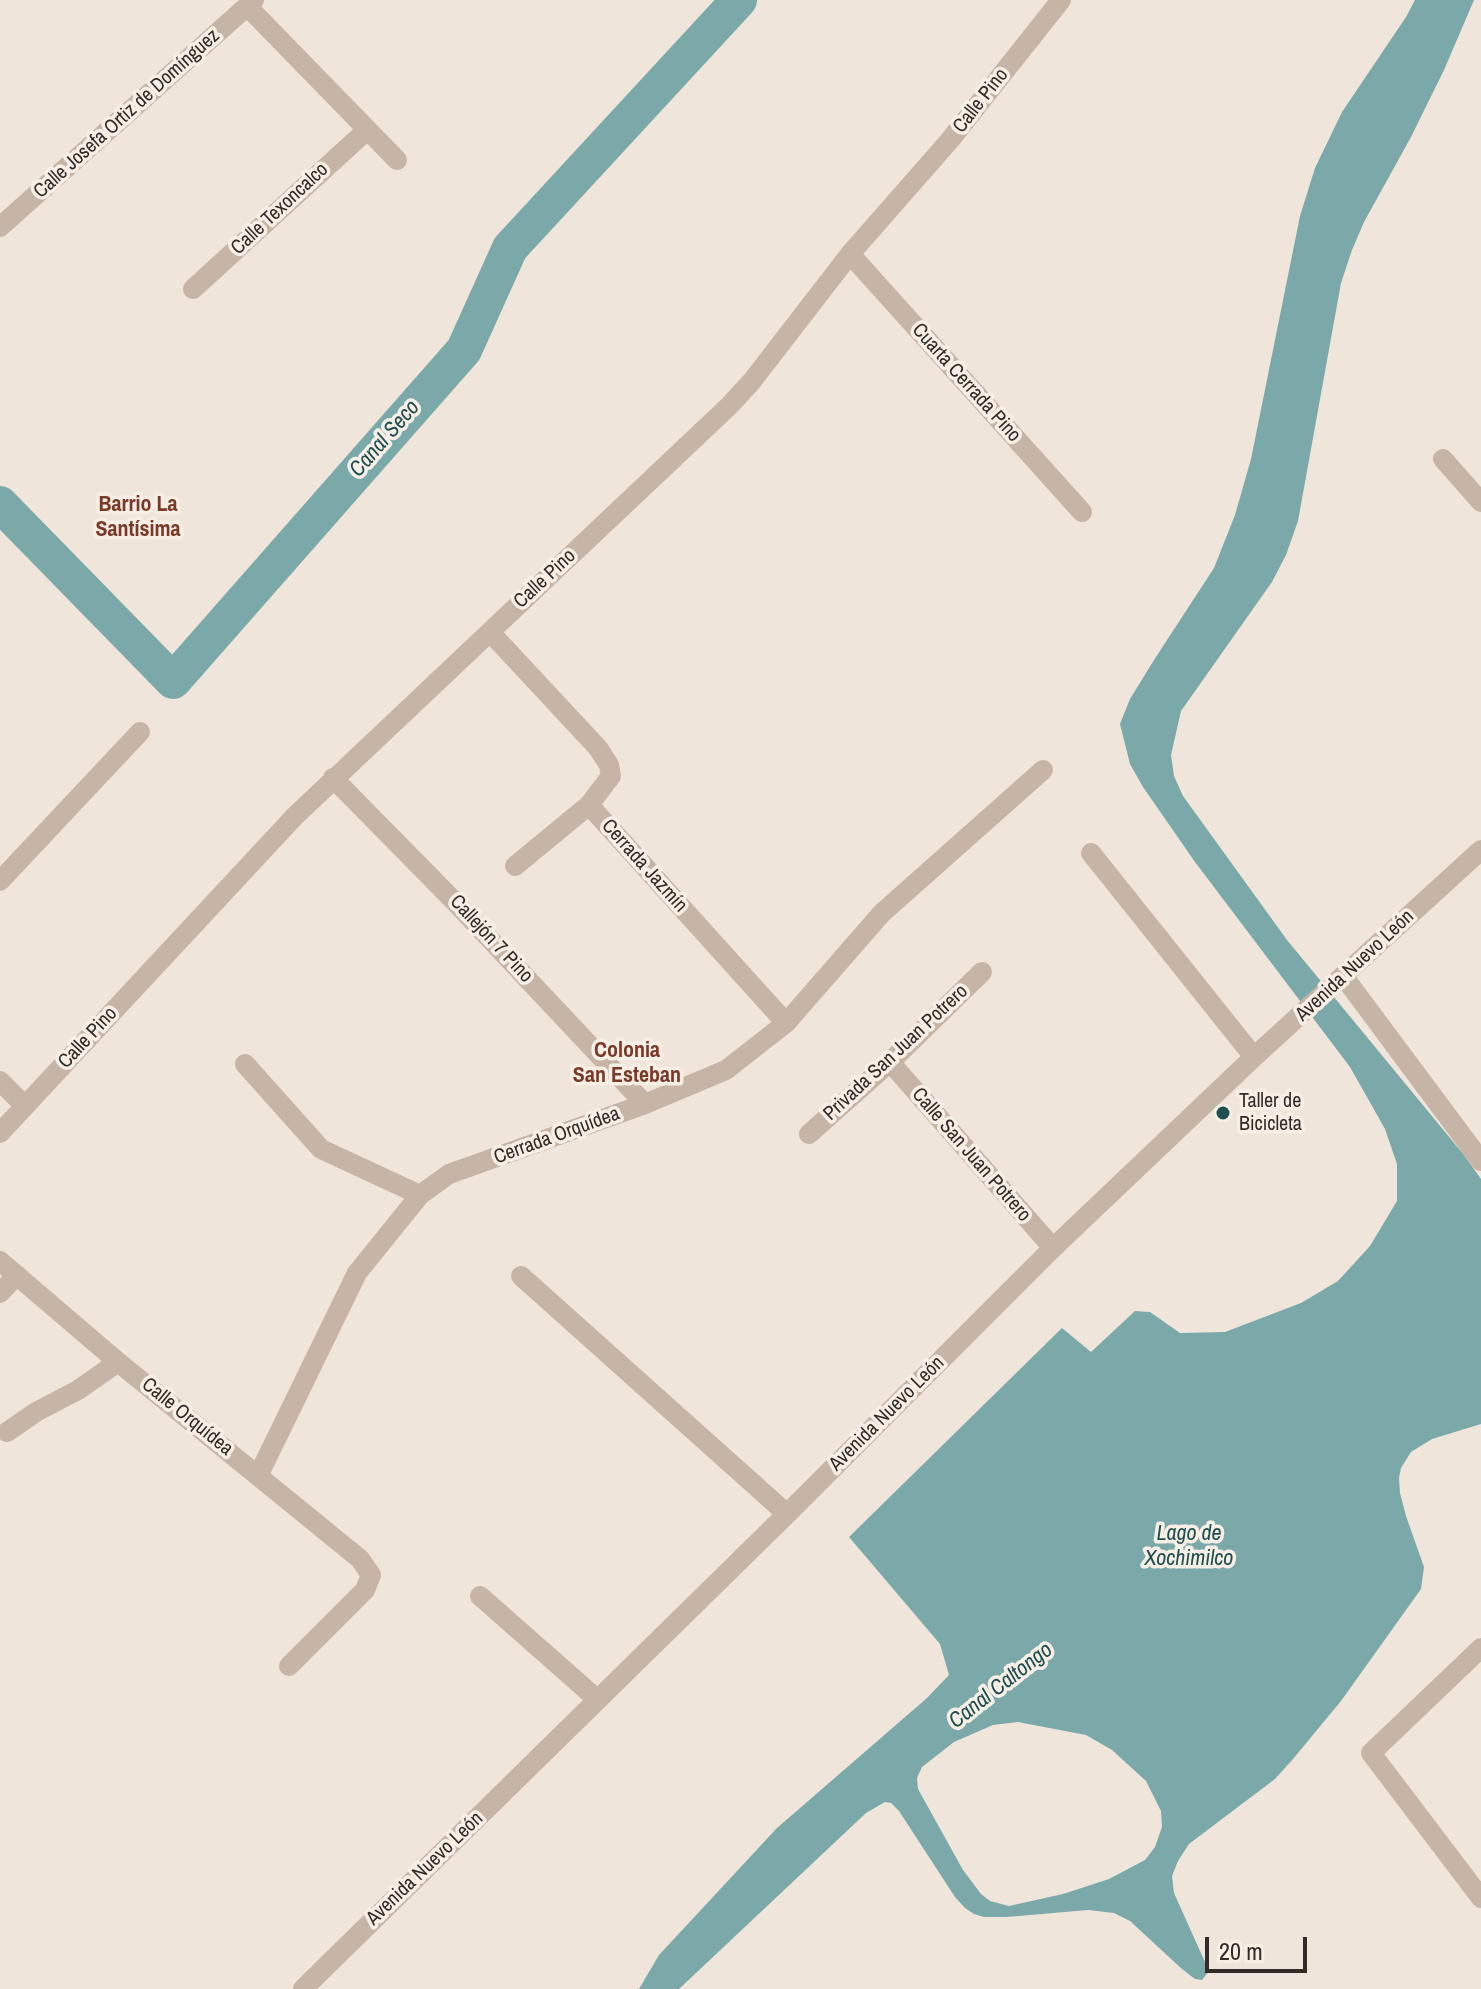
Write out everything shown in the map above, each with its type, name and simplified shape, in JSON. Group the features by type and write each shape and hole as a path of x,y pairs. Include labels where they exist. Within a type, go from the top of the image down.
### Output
{"street":[{"name":"Calle Pino","path":"0,1133 333,778 729,406 752,381 850,254 950,140 1061,0"},
{"path":"251,3 397,160"},
{"name":"Calle Josefa Ortiz de Domínguez","path":"0,227 251,3"},
{"name":"Calle Texoncalco","path":"193,289 367,130"},
{"name":"Cuarta Cerrada Pino","path":"850,254 1082,512"},
{"path":"1443,459 1481,502"},
{"name":"Cerrada Jazmín","path":"490,632 598,748 609,765 611,776 589,805 786,1023"},
{"path":"0,881 140,732"},
{"name":"Cerrada Orquídea","path":"259,1474 357,1273 420,1195 449,1174 645,1104 726,1070 786,1023 882,913 1043,770"},
{"name":"Callejón 7 Pino","path":"333,778 465,912 645,1104"},
{"path":"515,866 589,805"},
{"name":"Avenida Nuevo León","path":"303,1989 1053,1248 1254,1057 1481,850"},
{"path":"1091,853 1254,1057"},
{"name":"Privada San Juan Potrero","path":"809,1134 890,1062 982,972"},
{"path":"1342,979 1481,1161"},
{"name":"Calle San Juan Potrero","path":"890,1062 1053,1248"},
{"path":"245,1064 321,1149 420,1195"},
{"path":"0,1081 25,1106"},
{"name":"Calle Orquídea","path":"0,1261 118,1362 360,1559 371,1575 365,1590 289,1666"},
{"path":"0,1293 17,1275"},
{"path":"521,1276 787,1514"},
{"path":"7,1432 118,1362"},
{"path":"480,1596 598,1700"},
{"path":"1481,1648 1371,1753 1481,1898"}],"water":[{"name":"Lago de Xochimilco","path":"1415,0 1474,0 1444,70 1352,250 1341,283 1298,521 1286,555 1272,582 1181,711 1171,755 1174,776 1183,796 1287,940 1481,1179 1481,1424 1432,1439 1411,1452 1399,1478 1406,1516 1424,1567 1421,1589 1341,1701 1293,1759 1275,1779 1189,1844 1178,1861 1172,1876 1174,1893 1209,1971 1202,1980 1195,1979 1130,1921 1114,1913 1088,1910 1007,1917 974,1914 955,1897 899,1811 891,1803 885,1802 866,1813 679,1989 639,1989 659,1955 777,1828 927,1698 949,1675 940,1644 849,1537 1062,1328 1091,1352 1135,1311 1150,1312 1180,1333 1225,1332 1301,1303 1338,1281 1370,1246 1397,1201 1397,1164 1385,1129 1350,1067 1195,862 1143,787 1130,764 1120,724 1130,699 1214,568 1235,515 1251,459 1300,216 1315,168 1342,112","holes":["1018,1722 1086,1735 1112,1750 1146,1781 1161,1811 1162,1827 1155,1847 1145,1860 1109,1879 1063,1894 1009,1906 990,1901 963,1870 918,1789 917,1778 922,1767 954,1742 993,1725"]}],"waterway":[{"name":"Canal Seco","path":"0,504 173,681 464,350 510,248 739,0"}],"place":[{"name":"Taller de Bicicleta","path":"1223,1113"}],"district":[{"name":"Barrio La Santísima","path":"138,518"},
{"name":"Colonia San Esteban","path":"627,1064"}],"water label":[{"name":"Canal Caltongo","path":"1001,1686"}]}
